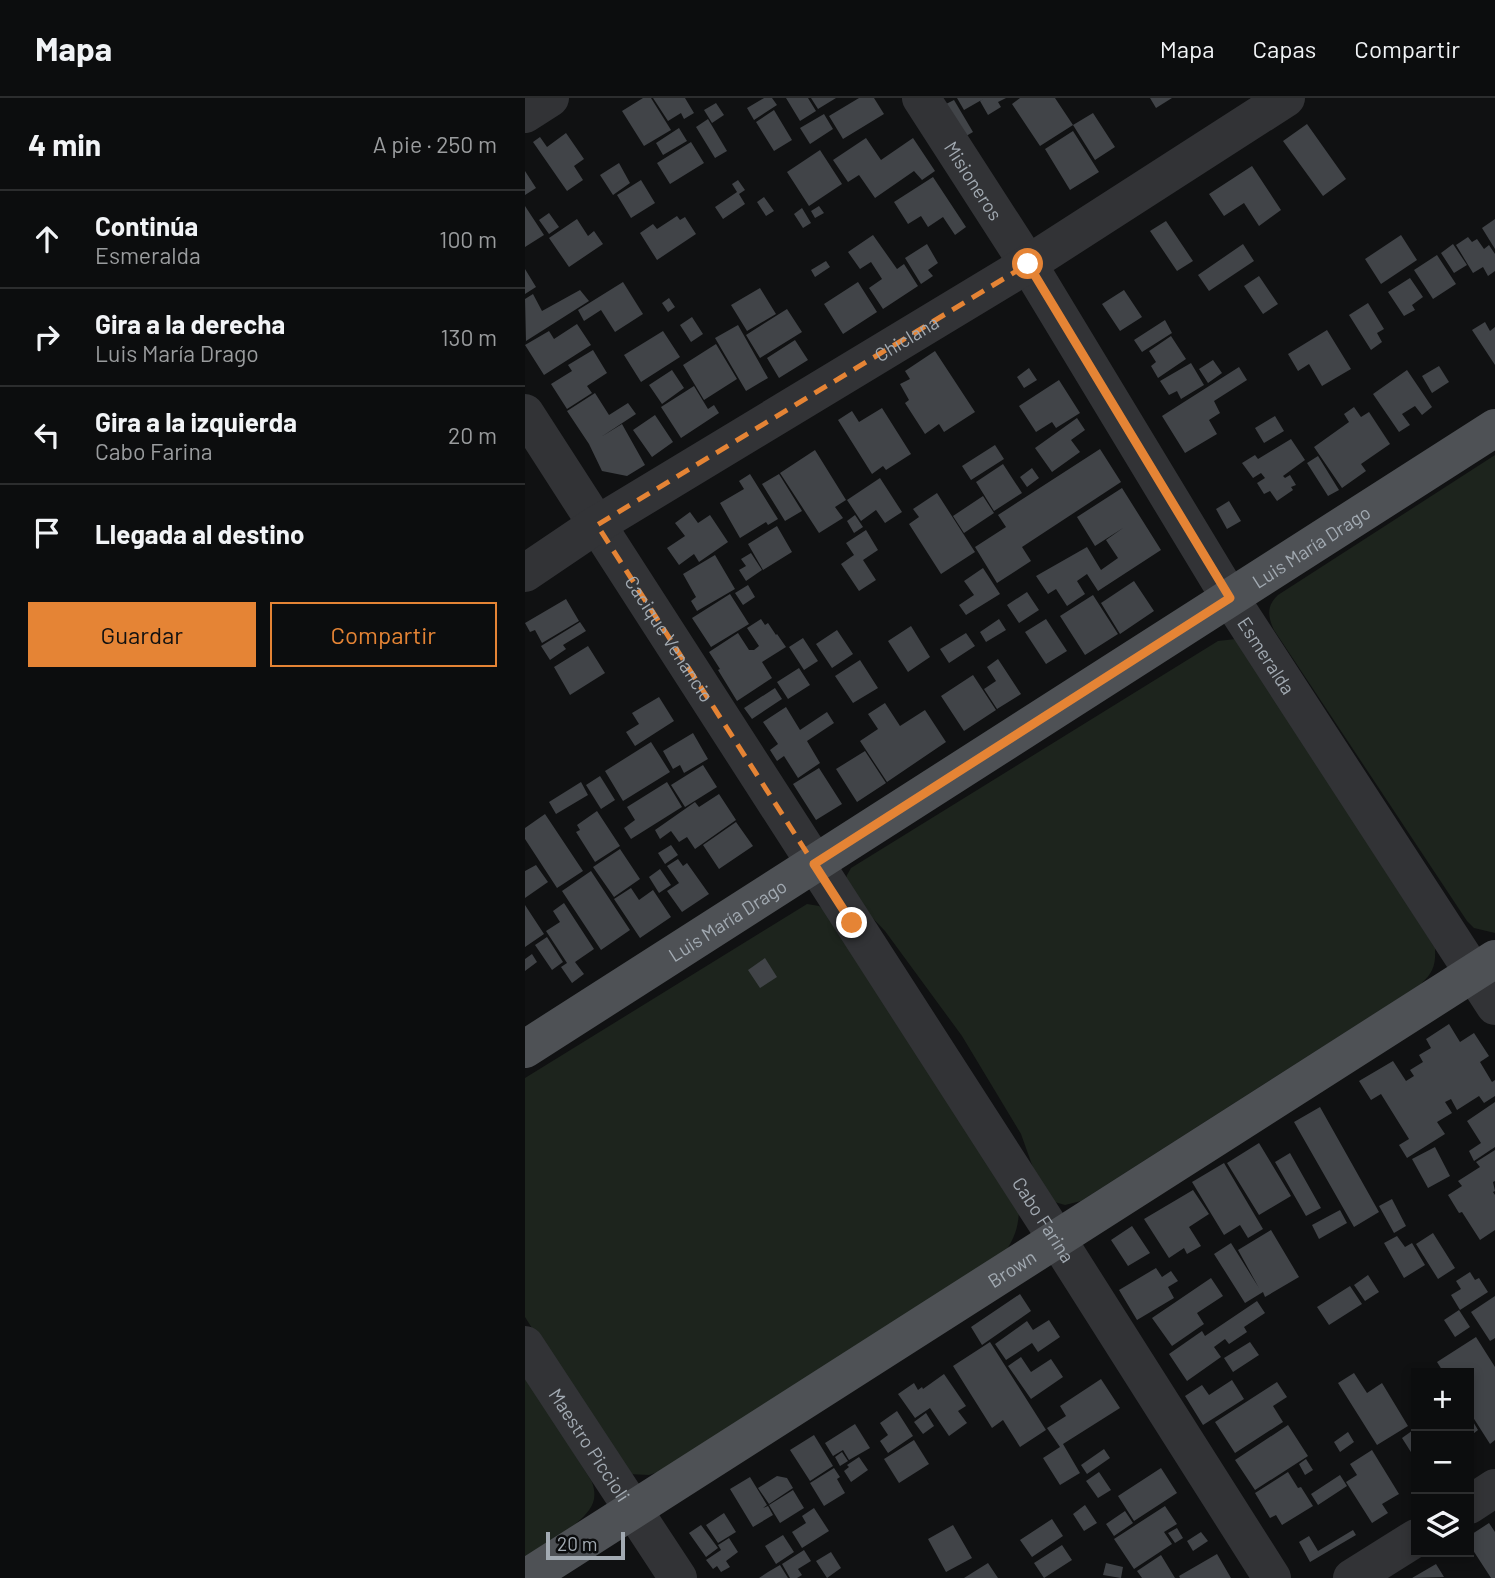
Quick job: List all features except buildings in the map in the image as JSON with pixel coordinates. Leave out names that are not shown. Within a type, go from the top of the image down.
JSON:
[{"type":"main road","name":"Luis María Drago","points":[[525,1049],[1495,428]]},
{"type":"main road","name":"Brown","points":[[526,1578],[1484,966]]},
{"type":"street","points":[[525,114],[550,98]]},
{"type":"street","name":"Misioneros","points":[[921,98],[1028,264]]},
{"type":"street","name":"Chiclana","points":[[525,573],[597,525],[1028,264],[1286,98]]},
{"type":"street","name":"Esmeralda","points":[[1028,264],[1230,598],[1484,966],[1495,1006]]},
{"type":"street","name":"Cacique Venancio","points":[[525,413],[814,864]]},
{"type":"street","name":"Cabo Farina","points":[[814,864],[1272,1578]]},
{"type":"street","name":"Maestro Piccioli","points":[[525,1345],[678,1578]]},
{"type":"street","points":[[1474,1502],[1495,1488]]},
{"type":"street","points":[[1352,1578],[1411,1541]]},
{"type":"highlighted area","points":[[1028,264],[1230,598],[814,864],[597,525]]},
{"type":"shaded area","points":[[1495,455],[1495,933],[1474,928],[1467,921],[1274,630],[1269,612],[1271,603],[1278,595]]},
{"type":"shaded area","points":[[1236,639],[1435,948],[1433,968],[1421,984],[1081,1201],[1065,1205],[1051,1201],[1036,1176],[1021,1134],[962,1036],[885,931],[844,888],[847,875],[851,868],[1218,641]]},
{"type":"shaded area","points":[[807,904],[819,906],[831,915],[1019,1208],[1016,1231],[1005,1252],[661,1471],[649,1475],[628,1474],[617,1463],[525,1317],[525,1078]]},
{"type":"shaded area","points":[[525,1375],[592,1482],[594,1499],[591,1508],[575,1524],[525,1556]]},
{"type":"route","points":[[852,923],[814,864],[1230,598],[1028,264]]}]
